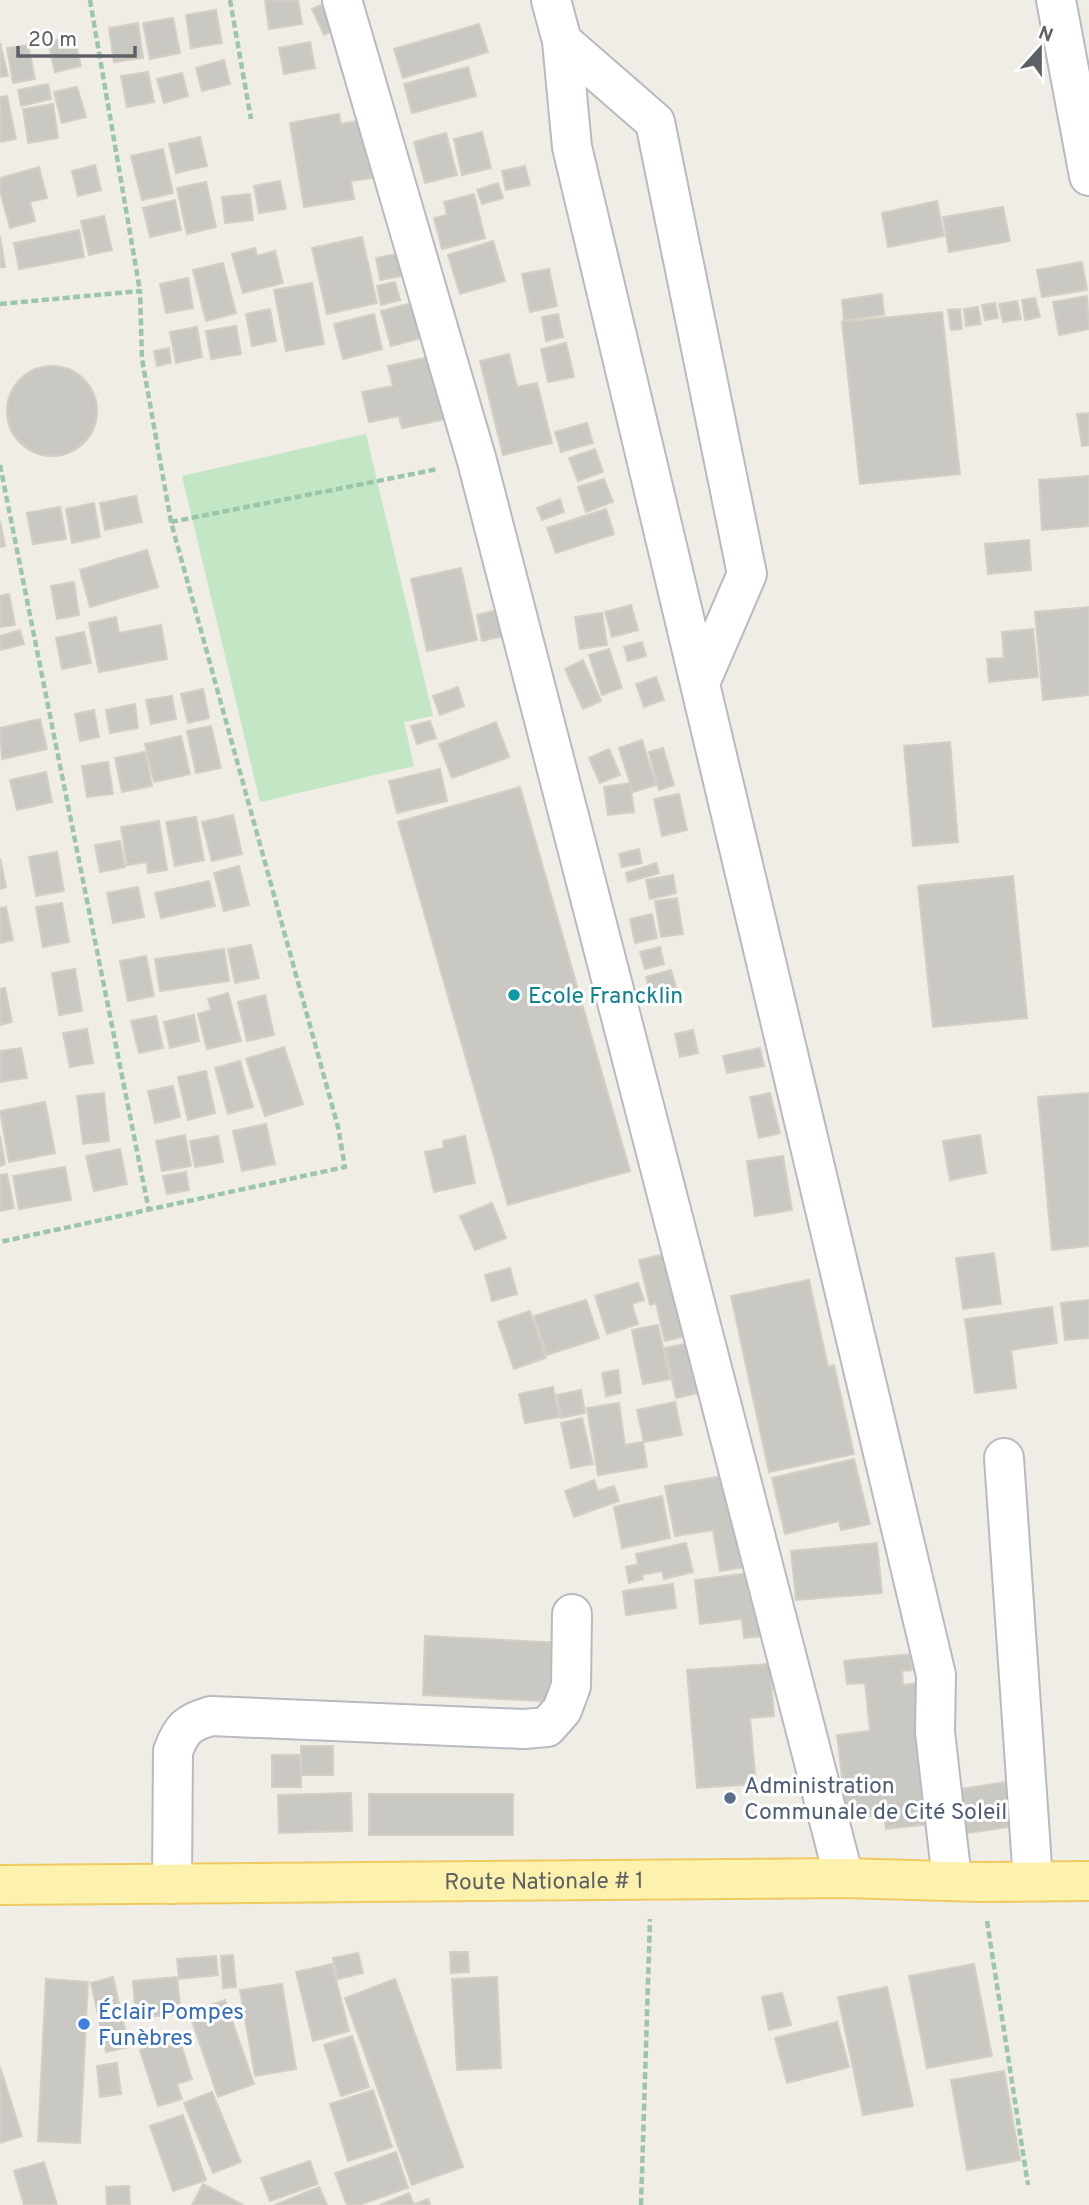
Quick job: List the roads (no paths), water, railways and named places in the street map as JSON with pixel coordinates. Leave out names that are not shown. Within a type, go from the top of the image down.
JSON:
[{"type":"main road","name":"Route Nationale # 1","points":[[0,1885],[844,1878],[1089,1881]]},
{"type":"street","points":[[342,0],[477,461],[844,1878]]},
{"type":"street","points":[[551,0],[562,41],[572,147],[936,1675],[934,1732],[966,1881]]},
{"type":"street","points":[[1056,0],[1089,176]]},
{"type":"street","points":[[562,41],[655,122],[747,574],[700,683]]},
{"type":"street","points":[[1004,1458],[1033,1881]]},
{"type":"street","points":[[172,1885],[173,1751],[190,1722],[211,1716],[524,1729],[547,1727],[562,1710],[571,1686],[572,1614]]},
{"type":"place","name":"Ecole Francklin","points":[[514,995]]},
{"type":"place","name":"Administration Communale de Cité Soleil","points":[[730,1798]]},
{"type":"place","name":"Éclair Pompes Funèbres","points":[[84,2024]]}]
